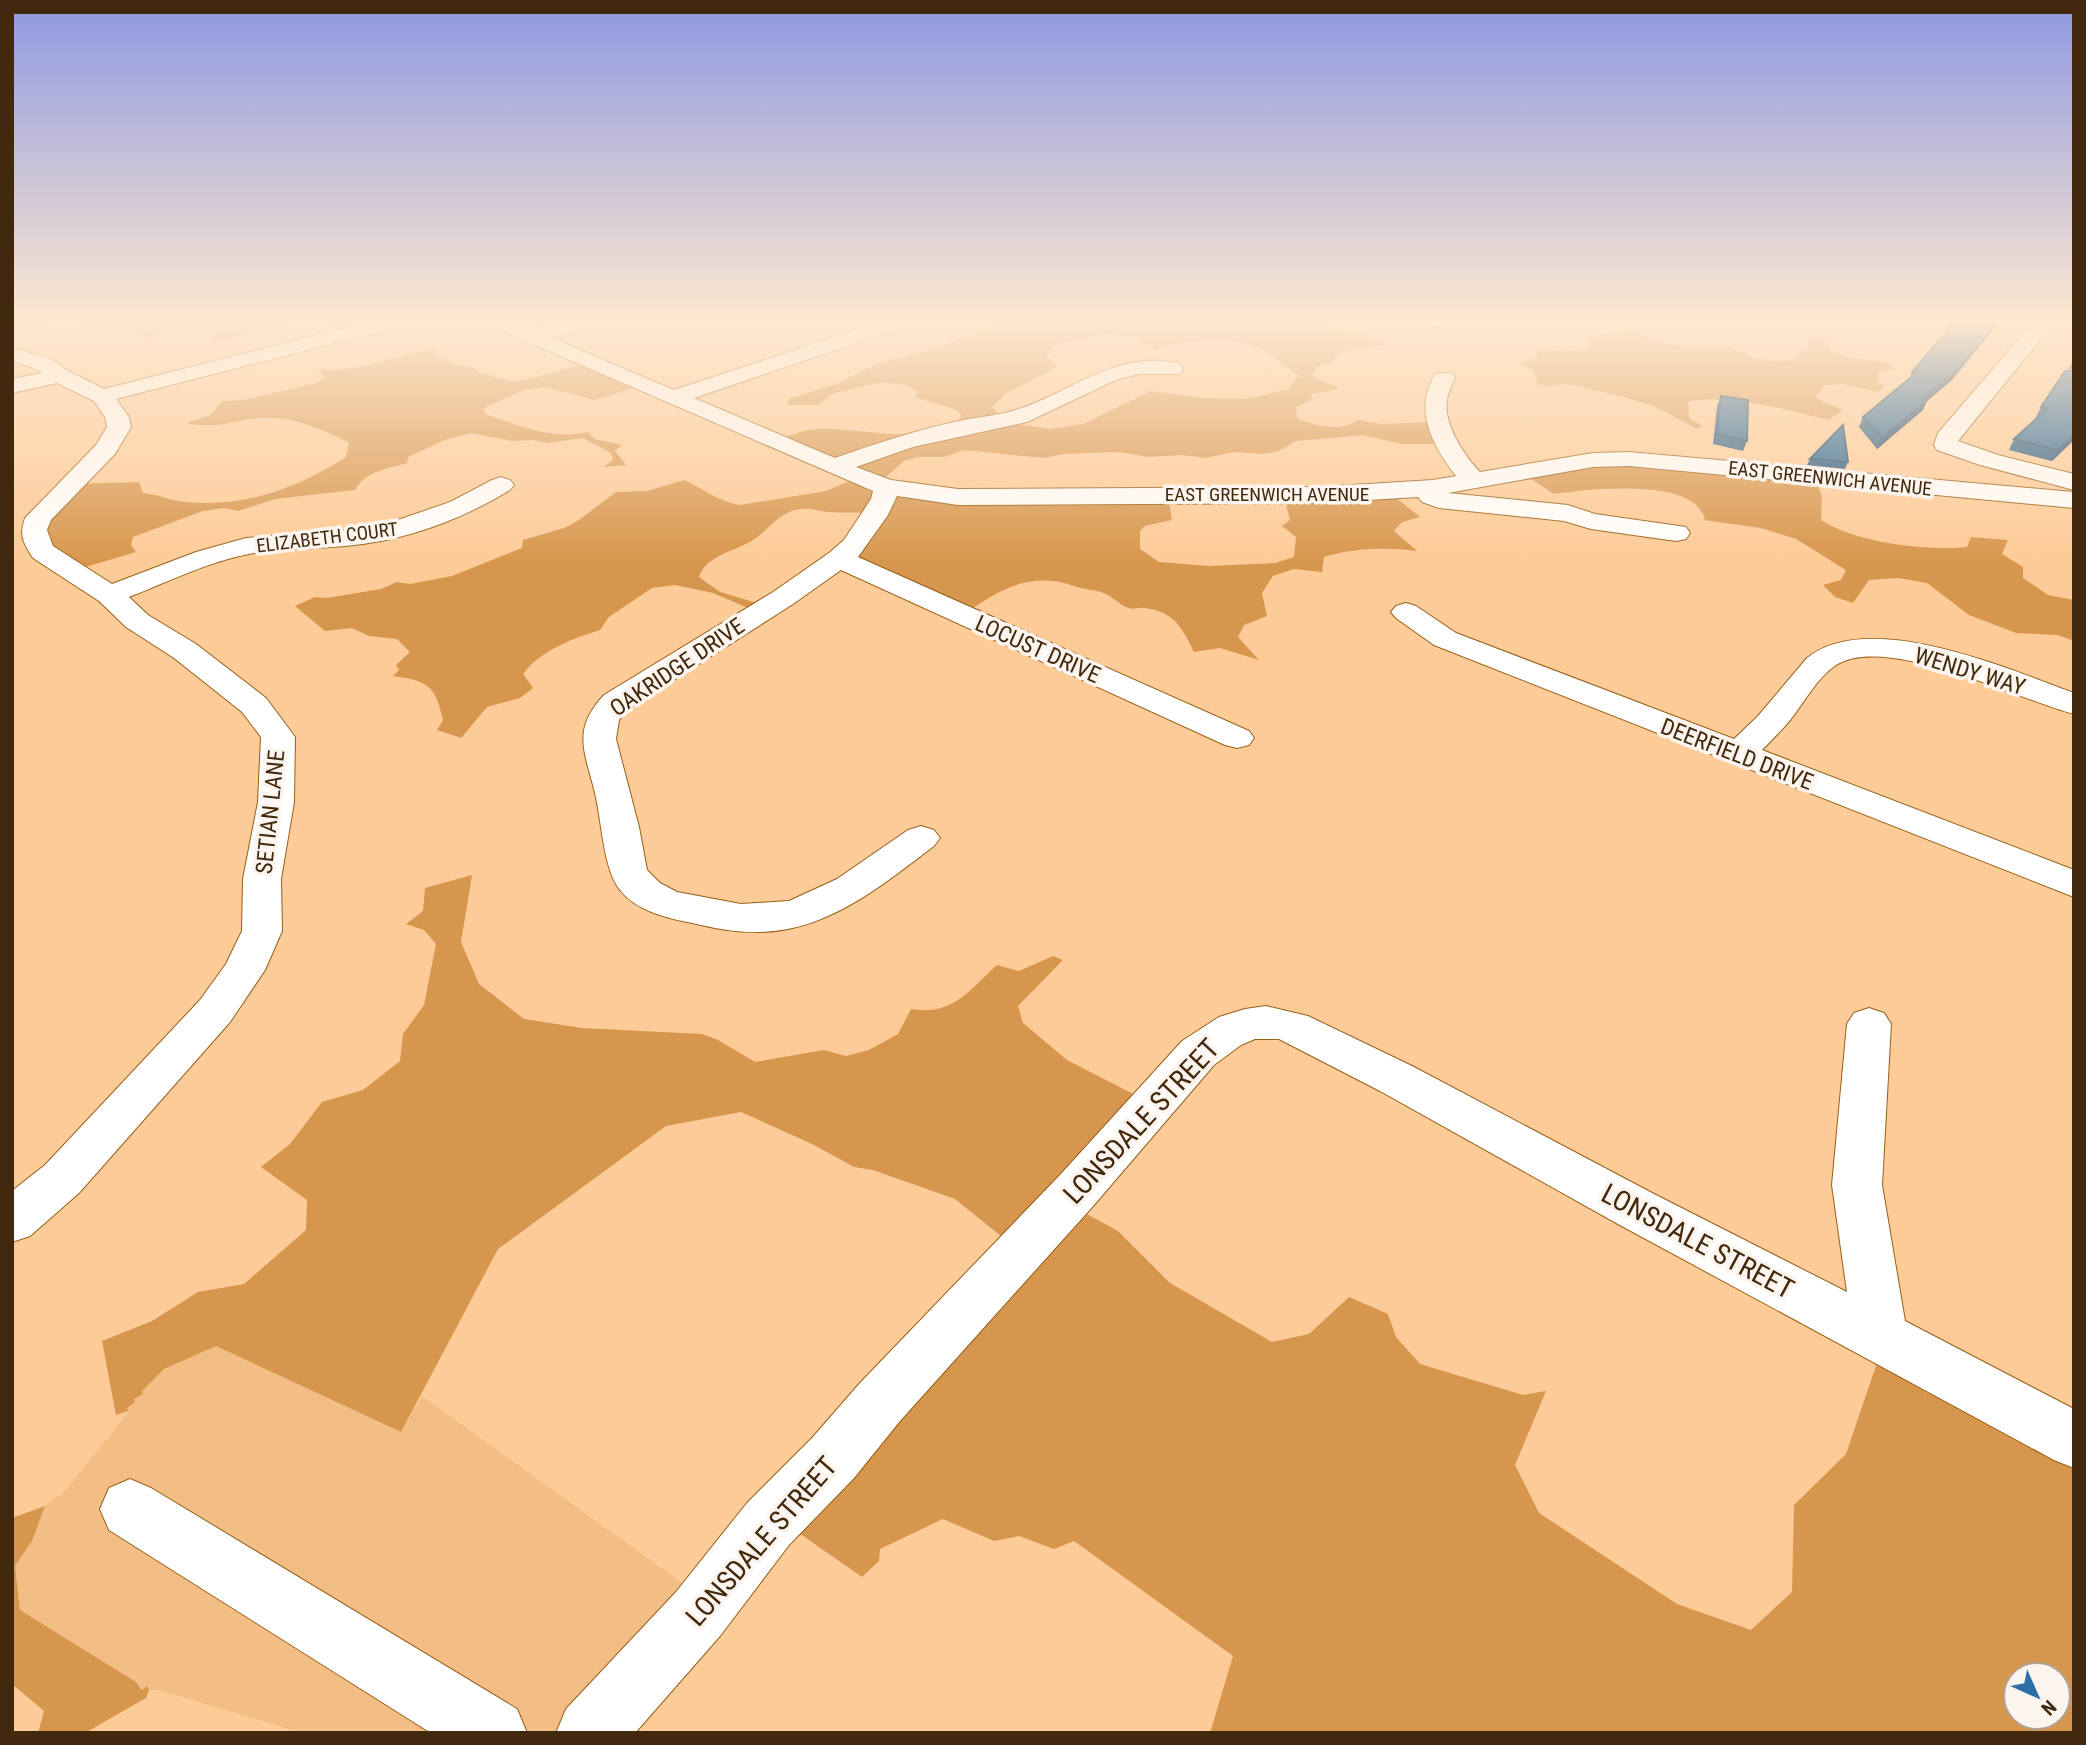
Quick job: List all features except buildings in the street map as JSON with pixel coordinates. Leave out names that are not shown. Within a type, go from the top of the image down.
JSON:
[{"type":"street","name":"SETIAN LANE","points":[[12,1221],[62,1179],[215,1011],[244,970],[262,931],[262,879],[276,802],[278,737],[254,705],[185,651],[137,621],[109,595],[43,552],[36,541],[34,530],[38,518],[114,438],[119,427],[117,417],[105,400]]},
{"type":"street","name":"EAST GREENWICH AVENUE","points":[[683,400],[886,486],[924,494],[1010,498],[1094,495],[1319,495],[1417,490],[1593,460],[1642,460],[2074,500]]},
{"type":"street","points":[[835,466],[905,442],[1018,417],[1054,400]]},
{"type":"street","points":[[1436,400],[1437,414],[1460,467],[1473,480]]},
{"type":"street","points":[[1977,400],[1946,438],[1946,445],[1989,460],[2074,482]]},
{"type":"street","name":"ELIZABETH COURT","points":[[109,595],[240,548],[267,543],[352,538],[412,527],[476,501],[501,485]]},
{"type":"street","name":"OAKRIDGE DRIVE","points":[[886,486],[884,499],[854,546],[783,598],[629,694],[606,712],[599,725],[599,746],[613,794],[629,874],[640,887],[681,908],[734,918],[772,919],[800,913],[828,901],[922,838]]},
{"type":"street","points":[[1417,490],[1439,500],[1568,513],[1591,521],[1676,533]]},
{"type":"street","name":"LOCUST DRIVE","points":[[839,559],[1237,738]]},
{"type":"street","name":"DEERFIELD DRIVE","points":[[1406,612],[1445,639],[2074,884]]},
{"type":"street","name":"WENDY WAY","points":[[1739,753],[1771,722],[1818,664],[1840,651],[1888,649],[1920,654],[1958,663],[2074,704]]},
{"type":"street","name":"LONSDALE STREET","points":[[590,1733],[698,1614],[768,1524],[833,1458],[880,1402],[1077,1190],[1198,1053],[1219,1035],[1241,1024],[1259,1021],[1281,1023],[1363,1061],[1650,1218],[1880,1336],[2074,1440]]},
{"type":"street","points":[[1869,1024],[1857,1185],[1880,1336]]},
{"type":"street","points":[[130,1509],[493,1733]]},
{"type":"shaded area","points":[[501,400],[484,408],[485,414],[548,433],[588,432],[595,439],[622,445],[615,451],[626,465],[603,467],[613,460],[611,453],[583,438],[547,443],[533,440],[512,441],[471,433],[445,440],[408,457],[407,463],[371,475],[355,490],[275,499],[238,511],[224,508],[203,511],[133,537],[131,545],[136,552],[72,571],[41,546],[45,511],[73,484],[139,482],[143,493],[180,501],[229,502],[249,499],[290,486],[346,457],[349,443],[318,428],[295,421],[261,418],[225,424],[186,423],[211,415],[222,401]]},
{"type":"shaded area","points":[[789,400],[824,400],[818,405],[787,405]]},
{"type":"shaded area","points":[[926,400],[999,400],[992,407],[1001,416],[1018,424],[1050,429],[1083,424],[1132,400],[1310,400],[1296,407],[1297,418],[1336,427],[1358,420],[1380,424],[1433,422],[1446,444],[1401,444],[1363,435],[1296,441],[1279,451],[1262,454],[1234,452],[1206,458],[1182,455],[1148,457],[1119,452],[1064,454],[1043,458],[964,450],[944,457],[917,457],[904,461],[880,482],[928,495],[1168,496],[1172,520],[1145,526],[1140,531],[1140,549],[1159,562],[1209,566],[1275,563],[1294,557],[1296,537],[1282,526],[1290,520],[1284,496],[1389,492],[1420,517],[1402,522],[1394,531],[1417,551],[1358,550],[1324,557],[1322,572],[1294,569],[1273,576],[1262,593],[1267,616],[1244,625],[1238,637],[1259,660],[1220,648],[1194,652],[1176,622],[1164,613],[1145,608],[1131,609],[1102,592],[1058,582],[1016,585],[990,597],[965,614],[844,561],[876,513],[811,509],[799,509],[783,515],[761,534],[716,558],[703,569],[699,577],[720,592],[764,605],[755,611],[713,593],[675,585],[652,588],[609,617],[600,630],[568,642],[539,658],[523,674],[533,688],[520,698],[487,707],[461,738],[437,730],[443,720],[437,699],[428,686],[393,676],[399,670],[396,665],[410,652],[397,639],[369,636],[352,628],[325,631],[295,606],[315,597],[327,598],[381,589],[397,582],[410,584],[452,576],[522,548],[523,540],[564,528],[616,492],[647,491],[684,480],[718,498],[740,505],[826,491],[859,477],[778,440],[805,431],[826,429],[890,434],[931,432],[948,427],[962,416],[957,410]]},
{"type":"shaded area","points":[[1635,400],[1700,400],[1688,402],[1689,418],[1702,426],[1697,429],[1654,406]]},
{"type":"shaded area","points":[[1734,400],[1821,400],[1843,410],[1828,420]]},
{"type":"shaded area","points":[[1595,460],[1815,477],[1822,497],[1821,520],[1853,534],[1892,544],[1950,548],[1967,547],[1971,537],[2008,540],[2002,554],[2023,567],[2023,578],[2048,595],[2074,600],[2074,641],[2058,635],[2016,633],[1969,615],[1927,583],[1899,578],[1869,580],[1853,603],[1835,597],[1823,585],[1841,580],[1846,570],[1796,539],[1761,528],[1704,520],[1705,517],[1695,504],[1666,492],[1627,488],[1554,494],[1525,475]]},
{"type":"shaded area","points":[[472,875],[461,942],[479,984],[524,1019],[582,1028],[702,1034],[718,1040],[755,1062],[824,1050],[846,1056],[869,1050],[898,1034],[911,1009],[938,1009],[949,1005],[968,992],[997,965],[1019,971],[1053,956],[1063,960],[1018,1006],[1023,1023],[1067,1060],[1143,1099],[1072,1206],[1118,1231],[1170,1283],[1272,1342],[1309,1334],[1349,1297],[1388,1314],[1396,1337],[1420,1364],[1523,1395],[1546,1391],[1515,1465],[1539,1513],[1677,1604],[1751,1630],[1792,1592],[1794,1505],[1846,1454],[1884,1342],[2074,1440],[2074,1733],[1210,1733],[1233,1656],[1074,1541],[1054,1549],[1019,1536],[994,1541],[943,1519],[880,1549],[879,1561],[862,1577],[783,1522],[1022,1253],[955,1199],[873,1170],[854,1167],[812,1144],[741,1112],[666,1126],[498,1249],[401,1432],[216,1346],[164,1369],[142,1391],[143,1394],[134,1399],[135,1402],[127,1408],[128,1411],[116,1415],[102,1341],[152,1321],[198,1292],[244,1284],[306,1230],[307,1200],[261,1167],[290,1144],[322,1102],[363,1090],[400,1061],[403,1034],[424,1005],[436,944],[424,930],[406,924],[423,911],[425,888]]},
{"type":"shaded area","points":[[216,1346],[401,1432],[422,1396],[706,1600],[593,1733],[302,1733],[159,1690],[149,1690],[147,1687],[143,1690],[136,1682],[20,1610],[15,1566],[32,1541],[45,1506],[64,1492],[127,1414],[126,1408],[134,1399],[143,1394],[142,1391],[164,1369]]},
{"type":"shaded area","points":[[45,1506],[32,1541],[15,1566],[20,1610],[136,1682],[142,1690],[147,1686],[149,1690],[146,1698],[85,1733],[38,1733],[44,1711],[12,1684],[12,1518]]}]
